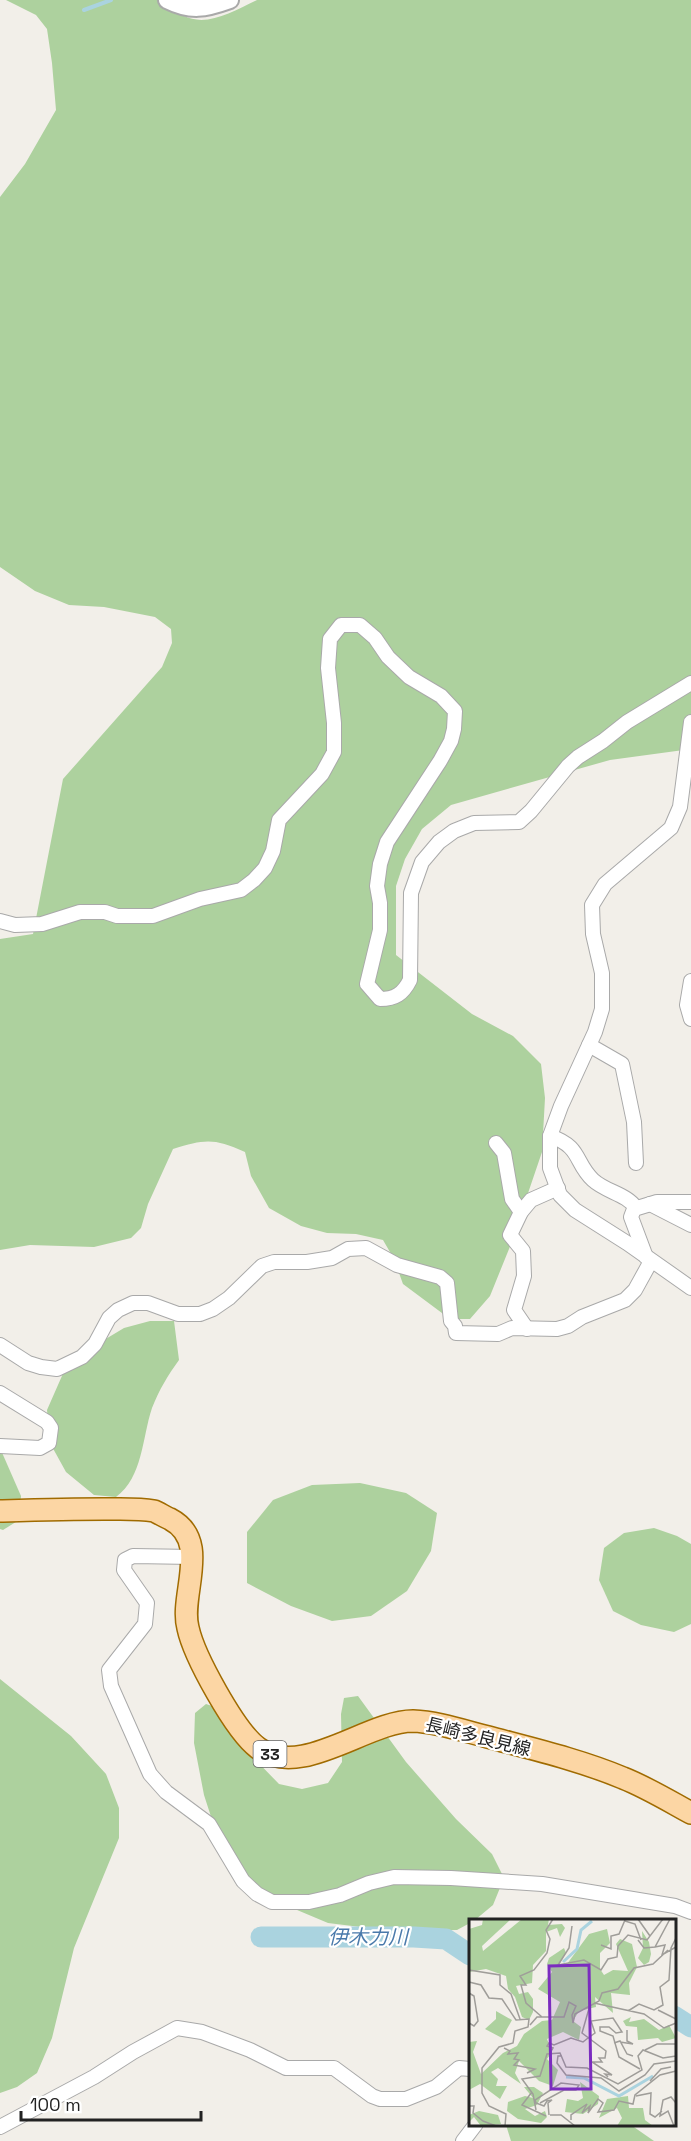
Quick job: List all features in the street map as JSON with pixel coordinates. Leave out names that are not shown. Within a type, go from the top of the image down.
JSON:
[{"type":"main road","name":"長崎多良見線","points":[[0,1511],[61,1509],[155,1511],[177,1523],[186,1534],[193,1557],[187,1626],[200,1657],[232,1716],[246,1737],[259,1749],[284,1757],[307,1755],[333,1748],[391,1724],[413,1721],[442,1725],[591,1766],[633,1782],[691,1813]]},
{"type":"street","points":[[166,0],[180,7],[205,9],[230,0]]},
{"type":"street","points":[[0,921],[15,925],[42,924],[80,912],[105,912],[117,916],[153,916],[200,899],[241,890],[254,880],[265,868],[273,851],[279,820],[322,774],[334,753],[334,723],[327,668],[330,639],[340,625],[360,625],[375,638],[388,657],[409,677],[441,696],[454,711],[451,741],[387,842],[380,864],[377,885],[381,903],[380,930],[367,984],[380,999],[391,999],[405,990],[410,980],[411,893],[422,862],[439,842],[454,831],[474,823],[519,822],[531,811],[568,765],[627,722],[691,683]]},
{"type":"street","points":[[691,722],[681,807],[671,828],[605,884],[592,905],[593,934],[602,973],[602,1009],[550,1136],[550,1168],[560,1195],[575,1210],[691,1288]]},
{"type":"street","points":[[691,981],[687,1005],[691,1018]]},
{"type":"street","points":[[589,1045],[622,1064],[634,1122],[636,1163]]},
{"type":"street","points":[[550,1136],[563,1140],[573,1149],[591,1178],[603,1188],[631,1201],[636,1208]]},
{"type":"street","points":[[496,1143],[504,1153],[513,1199],[522,1212]]},
{"type":"street","points":[[527,1329],[514,1310],[524,1276],[524,1251],[510,1235],[531,1200],[558,1188]]},
{"type":"street","points":[[0,1345],[28,1363],[57,1369],[82,1357],[95,1344],[109,1318],[133,1303],[148,1303],[178,1314],[200,1314],[213,1309],[229,1298],[261,1266],[274,1262],[307,1262],[332,1258],[348,1249],[366,1248],[397,1265],[440,1277],[447,1284],[451,1321],[456,1333],[498,1334],[512,1328],[557,1329],[625,1300],[635,1290],[648,1259],[631,1217],[636,1208],[650,1204],[691,1202]]},
{"type":"street","points":[[650,1204],[691,1225]]},
{"type":"street","points":[[0,1393],[47,1422],[51,1428],[49,1443],[40,1448],[0,1446]]},
{"type":"street","points":[[193,1557],[133,1556],[125,1560],[124,1570],[147,1604],[145,1624],[109,1670],[111,1686],[150,1774],[166,1792],[209,1824],[243,1881],[257,1894],[272,1902],[309,1902],[340,1895],[369,1883],[394,1877],[451,1878],[542,1884],[675,1906],[691,1912]]},
{"type":"street","points":[[0,2127],[94,2077],[177,2028],[202,2032],[249,2050],[286,2068],[334,2068],[372,2096],[380,2098],[406,2099],[436,2087],[459,2067],[469,2069]]},
{"type":"street","points":[[463,2141],[474,2126]]},
{"type":"green space","points":[[6,0],[167,0],[177,11],[198,20],[221,16],[257,0],[691,0],[691,749],[610,760],[451,805],[422,829],[405,859],[396,886],[396,955],[472,1014],[513,1036],[541,1064],[545,1098],[542,1152],[509,1249],[490,1296],[470,1319],[450,1319],[403,1284],[394,1259],[383,1240],[356,1234],[327,1233],[301,1226],[269,1208],[251,1176],[245,1152],[217,1142],[193,1143],[173,1149],[148,1204],[141,1228],[131,1238],[94,1247],[30,1245],[0,1250],[0,939],[33,934],[63,779],[162,667],[172,643],[171,629],[155,617],[104,607],[69,605],[35,591],[0,567],[0,197],[25,164],[56,110],[47,29],[36,15]]},
{"type":"green space","points":[[150,1321],[174,1321],[179,1360],[152,1408],[137,1468],[132,1479],[116,1497],[94,1495],[66,1472],[50,1443],[47,1410],[65,1369],[89,1349],[124,1328]]},
{"type":"green space","points":[[0,1448],[21,1496],[19,1520],[3,1530],[0,1529]]},
{"type":"green space","points":[[360,1483],[406,1493],[437,1513],[431,1551],[407,1591],[371,1616],[332,1621],[291,1606],[247,1583],[247,1532],[273,1500],[312,1485]]},
{"type":"green space","points":[[654,1528],[691,1544],[691,1624],[674,1632],[641,1625],[613,1611],[599,1580],[604,1548],[624,1533]]},
{"type":"green space","points":[[0,1679],[71,1736],[106,1774],[119,1808],[119,1838],[74,1948],[52,2038],[37,2073],[17,2087],[0,2093]]},
{"type":"green space","points":[[358,1696],[406,1762],[456,1819],[492,1854],[504,1878],[493,1905],[476,1919],[469,1919],[469,1924],[457,1930],[393,1931],[328,1923],[259,1894],[215,1829],[204,1795],[194,1743],[195,1713],[206,1704],[224,1710],[242,1746],[279,1784],[302,1789],[328,1783],[342,1762],[341,1714],[344,1698]]},
{"type":"green space","points":[[506,2126],[632,2126],[654,2141],[511,2141]]},
{"type":"waterway","points":[[84,10],[111,0]]},
{"type":"waterway","name":"伊木力川","points":[[261,1937],[446,1939],[469,1954]]},
{"type":"waterway","name":"伊木力川","points":[[676,2017],[691,2027]]}]
